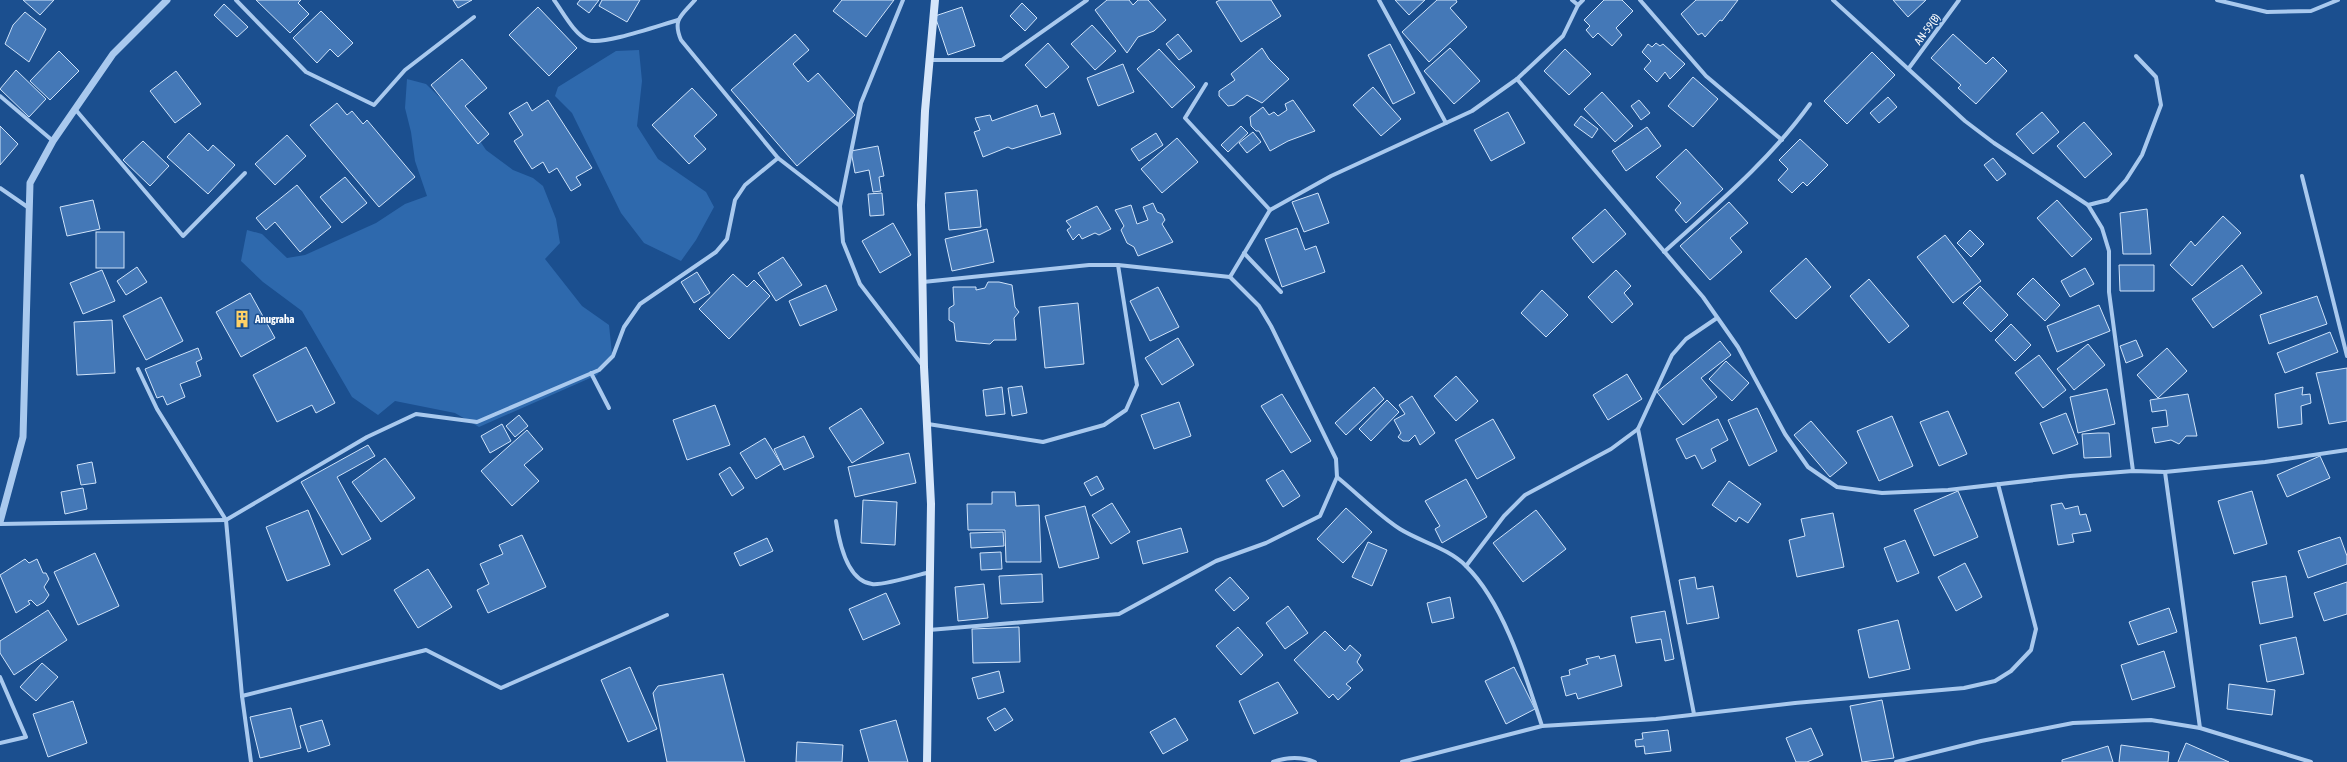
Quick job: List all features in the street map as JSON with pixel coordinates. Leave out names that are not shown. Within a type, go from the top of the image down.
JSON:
[{"type":"main road","points":[[927,762],[931,504],[924,367],[921,205],[925,111],[935,0]]},
{"type":"street","points":[[167,0],[113,54],[53,141],[30,183],[23,437],[0,523],[226,520],[367,437],[416,414],[476,422],[599,370],[613,356],[624,327],[640,304],[716,252],[727,239],[735,200],[745,185],[778,158]]},
{"type":"street","points":[[236,0],[306,72],[374,105],[405,70],[474,17]]},
{"type":"street","points":[[554,0],[578,32],[588,40],[601,42],[678,20],[695,0]]},
{"type":"street","points":[[903,0],[861,103],[840,206],[843,242],[860,284],[924,367]]},
{"type":"street","points":[[930,60],[1002,60],[1087,0]]},
{"type":"street","points":[[1379,0],[1446,123]]},
{"type":"street","points":[[1572,0],[1578,5]]},
{"type":"street","points":[[1230,277],[1270,210],[1331,176],[1472,111],[1517,79],[1563,36],[1578,5],[1583,0]]},
{"type":"street","points":[[1640,0],[1706,76],[1782,140]]},
{"type":"street","points":[[1833,0],[1910,68],[1965,121],[1994,143],[2088,205],[2102,228],[2109,251],[2109,292],[2133,471]]},
{"type":"street","name":"AN-59(B)","points":[[1910,68],[1959,0]]},
{"type":"street","points":[[2217,0],[2267,12],[2311,11],[2338,0]]},
{"type":"street","points":[[678,20],[677,30],[681,40],[778,158],[840,206]]},
{"type":"street","points":[[2088,205],[2108,200],[2126,180],[2142,155],[2161,104],[2156,77],[2136,56]]},
{"type":"street","points":[[1517,79],[1664,252],[1717,318],[1738,347],[1785,434],[1808,468],[1837,487],[1882,493],[2133,471],[2165,472],[2265,462],[2347,450]]},
{"type":"street","points":[[1206,84],[1185,118],[1270,210]]},
{"type":"street","points":[[0,96],[53,141]]},
{"type":"street","points":[[1664,252],[1750,175],[1782,140],[1810,104]]},
{"type":"street","points":[[75,108],[183,236],[245,173]]},
{"type":"street","points":[[2302,176],[2347,356]]},
{"type":"street","points":[[0,188],[29,209]]},
{"type":"street","points":[[1244,253],[1281,292]]},
{"type":"street","points":[[923,282],[1089,265],[1118,266],[1230,277],[1259,306],[1271,326],[1336,460],[1338,477],[1320,516],[1266,543],[1216,562],[1119,614],[929,630]]},
{"type":"street","points":[[928,424],[1043,442],[1104,425],[1126,410],[1137,384],[1118,266]]},
{"type":"street","points":[[1466,566],[1504,516],[1525,495],[1611,449],[1638,429],[1672,355],[1686,339],[1717,318]]},
{"type":"street","points":[[138,369],[157,409],[226,520],[242,696],[251,762]]},
{"type":"street","points":[[591,373],[609,408]]},
{"type":"street","points":[[1638,429],[1694,714]]},
{"type":"street","points":[[2165,472],[2200,728]]},
{"type":"street","points":[[1338,477],[1400,529],[1444,551],[1466,566],[1491,600],[1508,634],[1524,672],[1542,726]]},
{"type":"street","points":[[1402,762],[1542,726],[1694,714],[1795,703],[1964,688],[1995,681],[2011,670],[2031,650],[2036,629],[1998,484]]},
{"type":"street","points":[[836,521],[840,548],[856,576],[872,585],[930,572]]},
{"type":"street","points":[[242,696],[426,650],[501,688],[667,615]]},
{"type":"street","points":[[0,677],[26,737],[0,743]]},
{"type":"street","points":[[1896,762],[1982,741],[2073,723],[2151,720],[2200,728],[2311,762]]},
{"type":"street","points":[[1272,762],[1288,758],[1305,758],[1315,762]]},
{"type":"shaded area","points":[[639,50],[642,81],[637,126],[658,159],[706,192],[714,207],[696,240],[681,261],[644,243],[621,213],[572,113],[555,96],[558,87],[616,51]]},
{"type":"shaded area","points":[[407,79],[426,84],[472,129],[486,150],[513,170],[533,178],[543,186],[556,219],[560,243],[545,259],[582,306],[609,325],[612,354],[597,375],[479,427],[455,413],[395,401],[378,415],[352,397],[302,311],[263,282],[241,261],[247,230],[262,234],[287,258],[305,255],[376,223],[405,204],[427,196],[415,161],[411,132],[405,108]]},
{"type":"building","points":[[23,0],[54,0],[40,15]]},
{"type":"building","points":[[256,0],[301,0],[298,3],[309,14],[290,33]]},
{"type":"building","points":[[453,0],[472,0],[458,8]]},
{"type":"building","points":[[580,0],[599,0],[589,13],[577,4]]},
{"type":"building","points":[[602,0],[640,0],[627,22],[599,6]]},
{"type":"building","points":[[842,0],[894,0],[866,37],[833,11]]},
{"type":"building","points":[[1107,0],[1129,0],[1133,5],[1138,0],[1148,0],[1166,20],[1154,31],[1138,37],[1127,53],[1095,10]]},
{"type":"building","points":[[1220,0],[1271,0],[1281,16],[1241,42],[1216,2]]},
{"type":"building","points":[[1395,0],[1425,0],[1409,15]]},
{"type":"building","points":[[1437,0],[1456,0],[1457,2],[1450,8],[1467,27],[1429,62],[1402,32]]},
{"type":"building","points":[[1604,0],[1622,0],[1633,11],[1616,28],[1622,35],[1612,46],[1598,33],[1593,38],[1586,30],[1590,26],[1584,20]]},
{"type":"building","points":[[1696,0],[1738,0],[1722,21],[1720,20],[1705,37],[1702,33],[1698,35],[1681,14]]},
{"type":"building","points":[[1893,0],[1926,0],[1908,17]]},
{"type":"building","points":[[1022,3],[1037,18],[1025,31],[1010,16]]},
{"type":"building","points":[[224,4],[248,27],[237,37],[214,15]]},
{"type":"building","points":[[538,7],[577,48],[549,76],[509,35]]},
{"type":"building","points":[[962,7],[975,46],[948,55],[935,16]]},
{"type":"building","points":[[321,11],[353,43],[338,57],[330,49],[317,63],[293,38]]},
{"type":"building","points":[[25,12],[46,29],[29,62],[5,44],[13,25]]},
{"type":"building","points":[[1092,25],[1116,51],[1095,70],[1071,44]]},
{"type":"building","points":[[795,34],[809,50],[793,64],[808,82],[818,73],[855,115],[797,166],[731,90]]},
{"type":"building","points":[[1178,34],[1192,51],[1179,60],[1166,44]]},
{"type":"building","points":[[1953,34],[1986,64],[1993,57],[2007,71],[1976,104],[1958,88],[1961,85],[1931,58]]},
{"type":"building","points":[[1048,43],[1069,67],[1046,88],[1025,65]]},
{"type":"building","points":[[1656,43],[1660,46],[1663,44],[1685,64],[1670,79],[1665,72],[1657,82],[1644,69],[1651,61],[1642,52],[1648,44],[1652,47]]},
{"type":"building","points":[[1390,44],[1415,93],[1393,104],[1368,55]]},
{"type":"building","points":[[1262,48],[1269,59],[1289,79],[1262,103],[1247,95],[1234,105],[1228,106],[1219,96],[1219,91],[1235,80],[1231,74]]},
{"type":"building","points":[[1450,48],[1480,81],[1454,104],[1424,71]]},
{"type":"building","points":[[1159,49],[1195,87],[1172,108],[1137,69]]},
{"type":"building","points":[[1565,49],[1591,74],[1569,95],[1544,71]]},
{"type":"building","points":[[59,51],[79,71],[50,100],[30,81]]},
{"type":"building","points":[[1872,52],[1895,75],[1847,124],[1824,101]]},
{"type":"building","points":[[462,59],[487,88],[465,106],[489,134],[478,144],[431,85]]},
{"type":"building","points":[[1123,64],[1134,92],[1098,106],[1087,78]]},
{"type":"building","points":[[16,70],[46,99],[29,117],[0,89]]},
{"type":"building","points":[[176,71],[201,104],[175,123],[150,91]]},
{"type":"building","points":[[1693,77],[1718,99],[1693,127],[1668,106]]},
{"type":"building","points":[[1373,87],[1401,119],[1381,136],[1353,105]]},
{"type":"building","points":[[692,88],[717,115],[694,136],[706,149],[689,164],[652,125]]},
{"type":"building","points":[[1602,92],[1633,126],[1615,142],[1584,109]]},
{"type":"building","points":[[1888,97],[1897,107],[1879,123],[1870,113]]},
{"type":"building","points":[[548,100],[592,168],[576,177],[581,185],[571,191],[557,168],[549,173],[543,162],[532,169],[514,141],[523,135],[509,113],[527,102],[532,111]]},
{"type":"building","points":[[1293,100],[1315,131],[1288,141],[1270,151],[1259,131],[1256,131],[1251,126],[1250,117],[1263,107],[1269,115],[1274,112],[1278,116],[1287,110],[1285,104]]},
{"type":"building","points":[[1639,100],[1650,113],[1641,120],[1631,106]]},
{"type":"building","points":[[337,103],[347,115],[352,111],[363,124],[367,120],[415,177],[379,207],[310,125]]},
{"type":"building","points":[[1037,105],[1041,117],[1054,113],[1061,134],[1012,149],[1008,147],[983,157],[974,132],[980,130],[975,118],[990,115],[992,121]]},
{"type":"building","points":[[1508,112],[1525,143],[1491,161],[1474,130]]},
{"type":"building","points":[[2042,112],[2059,132],[2033,154],[2016,134]]},
{"type":"building","points":[[1581,116],[1598,129],[1592,138],[1574,125]]},
{"type":"building","points":[[2084,122],[2112,154],[2085,178],[2057,146]]},
{"type":"building","points":[[0,126],[18,144],[0,165]]},
{"type":"building","points":[[1241,126],[1248,133],[1228,152],[1221,145]]},
{"type":"building","points":[[1647,127],[1661,146],[1626,171],[1612,151]]},
{"type":"building","points":[[1253,132],[1261,142],[1247,153],[1239,143]]},
{"type":"building","points":[[189,133],[208,151],[213,145],[235,165],[208,194],[167,157]]},
{"type":"building","points":[[1156,133],[1163,145],[1139,161],[1131,149]]},
{"type":"building","points":[[287,135],[306,156],[275,185],[255,164]]},
{"type":"building","points":[[1177,138],[1198,162],[1162,193],[1141,169]]},
{"type":"building","points":[[1800,139],[1828,165],[1807,186],[1803,182],[1792,193],[1778,180],[1788,169],[1779,160]]},
{"type":"building","points":[[143,141],[169,166],[150,186],[123,160]]},
{"type":"building","points":[[878,146],[884,176],[879,177],[881,191],[873,192],[869,170],[855,173],[851,151]]},
{"type":"building","points":[[1686,149],[1723,189],[1686,223],[1675,210],[1681,203],[1656,177]]},
{"type":"building","points":[[1993,158],[2006,174],[1997,181],[1984,165]]},
{"type":"building","points":[[345,177],[367,203],[342,223],[320,197]]},
{"type":"building","points":[[297,185],[331,227],[300,252],[275,222],[266,230],[256,218]]},
{"type":"building","points":[[977,190],[981,227],[949,230],[945,193]]},
{"type":"building","points":[[882,193],[884,215],[870,216],[868,194]]},
{"type":"building","points":[[1318,193],[1329,223],[1304,232],[1292,202]]},
{"type":"building","points":[[93,200],[100,229],[67,236],[60,207]]},
{"type":"building","points":[[2057,200],[2092,239],[2072,257],[2037,218]]},
{"type":"building","points":[[1729,202],[1748,223],[1730,238],[1742,252],[1710,280],[1680,246]]},
{"type":"building","points":[[1153,203],[1157,212],[1162,214],[1165,220],[1162,224],[1173,242],[1138,256],[1134,247],[1127,243],[1121,230],[1124,226],[1115,210],[1131,205],[1137,224],[1148,220],[1143,207]]},
{"type":"building","points":[[1097,206],[1111,229],[1099,235],[1095,233],[1082,239],[1079,234],[1073,240],[1067,230],[1071,227],[1066,221]]},
{"type":"building","points":[[1605,209],[1626,234],[1593,263],[1572,238]]},
{"type":"building","points":[[2147,209],[2151,254],[2123,254],[2120,213]]},
{"type":"building","points":[[2223,216],[2241,233],[2192,286],[2170,265],[2191,241],[2195,246]]},
{"type":"building","points":[[893,223],[911,255],[880,273],[862,241]]},
{"type":"building","points":[[1297,228],[1305,250],[1316,246],[1325,272],[1282,287],[1265,239]]},
{"type":"building","points":[[987,229],[994,262],[952,271],[945,239]]},
{"type":"building","points":[[1970,230],[1984,244],[1971,257],[1957,243]]},
{"type":"building","points":[[96,232],[124,232],[124,268],[96,268]]},
{"type":"building","points":[[1945,235],[1981,281],[1953,303],[1917,257]]},
{"type":"building","points":[[783,257],[802,285],[776,301],[758,273]]},
{"type":"building","points":[[1806,258],[1831,287],[1796,319],[1770,291]]},
{"type":"building","points":[[2119,265],[2154,265],[2154,291],[2120,291]]},
{"type":"building","points":[[2242,265],[2262,293],[2213,328],[2192,299]]},
{"type":"building","points":[[137,267],[147,282],[126,295],[117,281]]},
{"type":"building","points":[[2085,268],[2094,284],[2070,297],[2061,281]]},
{"type":"building","points":[[102,270],[115,301],[83,314],[70,283]]},
{"type":"building","points":[[1616,270],[1631,286],[1624,293],[1633,304],[1612,323],[1588,297]]},
{"type":"building","points":[[697,272],[710,293],[694,303],[681,282]]},
{"type":"building","points":[[733,274],[747,287],[754,280],[770,296],[729,339],[699,309]]},
{"type":"building","points":[[2033,278],[2060,305],[2045,321],[2017,294]]},
{"type":"building","points":[[1869,279],[1909,326],[1889,343],[1850,296]]},
{"type":"building","points":[[988,282],[999,282],[1012,285],[1015,307],[1019,312],[1014,318],[1016,340],[994,340],[990,344],[956,341],[954,323],[949,320],[949,308],[954,305],[953,287],[976,287],[976,290],[985,288]]},
{"type":"building","points":[[826,285],[837,310],[800,326],[789,301]]},
{"type":"building","points":[[1980,286],[2008,315],[1991,332],[1963,303]]},
{"type":"building","points":[[1158,287],[1179,327],[1150,341],[1130,301]]},
{"type":"building","points":[[1542,290],[1568,315],[1546,337],[1521,313]]},
{"type":"building","name":"Anugraha","points":[[250,293],[275,338],[241,357],[216,312]]},
{"type":"building","points":[[2317,296],[2327,324],[2269,344],[2260,315]]},
{"type":"building","points":[[161,297],[183,341],[146,360],[123,316]]},
{"type":"building","points":[[1078,303],[1084,364],[1045,368],[1039,307]]},
{"type":"building","points":[[2099,305],[2110,331],[2057,352],[2047,326]]},
{"type":"building","points":[[112,320],[115,373],[77,375],[74,322]]},
{"type":"building","points":[[2011,324],[2031,345],[2015,361],[1995,340]]},
{"type":"building","points":[[2330,332],[2338,352],[2285,373],[2277,353]]},
{"type":"building","points":[[1178,338],[1194,365],[1162,385],[1145,358]]},
{"type":"building","points":[[2136,340],[2143,356],[2126,363],[2120,346]]},
{"type":"building","points":[[1720,341],[1731,355],[1701,378],[1717,397],[1683,425],[1657,392]]},
{"type":"building","points":[[2088,344],[2105,365],[2074,390],[2057,369]]},
{"type":"building","points":[[306,347],[335,403],[316,413],[312,405],[277,422],[253,375]]},
{"type":"building","points":[[198,348],[202,359],[196,362],[201,376],[180,384],[185,397],[167,405],[163,396],[157,398],[145,369]]},
{"type":"building","points":[[2167,348],[2187,371],[2158,398],[2137,375]]},
{"type":"building","points":[[2039,355],[2066,390],[2043,408],[2015,373]]},
{"type":"building","points":[[1726,361],[1749,383],[1732,401],[1709,379]]},
{"type":"building","points":[[2347,368],[2347,421],[2329,424],[2316,373]]},
{"type":"building","points":[[1627,374],[1642,399],[1608,420],[1593,395]]},
{"type":"building","points":[[1456,376],[1478,401],[1456,421],[1434,396]]},
{"type":"building","points":[[1022,386],[1027,413],[1012,416],[1008,388]]},
{"type":"building","points":[[1002,387],[1005,414],[986,416],[983,390]]},
{"type":"building","points":[[1374,387],[1384,399],[1346,435],[1335,423]]},
{"type":"building","points":[[2303,387],[2302,395],[2310,394],[2311,403],[2301,406],[2302,424],[2278,428],[2275,394]]},
{"type":"building","points":[[2107,389],[2115,424],[2078,433],[2070,397]]},
{"type":"building","points":[[1282,394],[1311,441],[1291,453],[1261,406]]},
{"type":"building","points":[[2188,394],[2197,436],[2186,436],[2179,444],[2171,440],[2155,443],[2152,428],[2168,426],[2166,410],[2152,412],[2150,400]]},
{"type":"building","points":[[1412,396],[1435,433],[1420,445],[1415,435],[1409,441],[1403,441],[1398,437],[1401,433],[1394,420],[1405,414],[1399,405]]},
{"type":"building","points":[[1387,400],[1399,412],[1371,441],[1359,429]]},
{"type":"building","points":[[1179,402],[1191,436],[1154,449],[1141,415]]},
{"type":"building","points":[[715,405],[730,445],[687,460],[673,420]]},
{"type":"building","points":[[861,408],[884,443],[852,463],[829,428]]},
{"type":"building","points":[[1757,408],[1777,451],[1749,466],[1728,420]]},
{"type":"building","points":[[1948,411],[1967,454],[1939,466],[1920,422]]},
{"type":"building","points":[[2066,413],[2078,444],[2053,454],[2040,423]]},
{"type":"building","points":[[519,415],[528,426],[515,437],[506,426]]},
{"type":"building","points":[[1892,416],[1913,466],[1879,481],[1857,431]]},
{"type":"building","points":[[1493,419],[1515,458],[1477,479],[1455,440]]},
{"type":"building","points":[[1718,419],[1728,440],[1711,449],[1716,461],[1702,469],[1695,455],[1686,459],[1676,439]]},
{"type":"building","points":[[1811,421],[1847,463],[1830,477],[1794,435]]},
{"type":"building","points":[[502,424],[511,441],[490,453],[481,436]]},
{"type":"building","points":[[527,430],[543,449],[524,465],[539,481],[512,506],[481,471]]},
{"type":"building","points":[[2109,433],[2111,457],[2084,458],[2082,434]]},
{"type":"building","points":[[804,436],[814,457],[784,470],[774,449]]},
{"type":"building","points":[[765,438],[781,464],[756,479],[740,453]]},
{"type":"building","points":[[368,445],[375,456],[337,477],[371,539],[342,555],[301,482]]},
{"type":"building","points":[[909,453],[916,483],[855,497],[848,467]]},
{"type":"building","points":[[2320,456],[2330,478],[2287,497],[2277,475]]},
{"type":"building","points":[[385,458],[415,498],[381,522],[352,482]]},
{"type":"building","points":[[92,462],[96,483],[81,485],[77,465]]},
{"type":"building","points":[[730,467],[744,488],[732,496],[719,474]]},
{"type":"building","points":[[1283,470],[1300,496],[1283,507],[1266,480]]},
{"type":"building","points":[[1097,476],[1104,489],[1091,496],[1084,483]]},
{"type":"building","points":[[1466,479],[1487,517],[1442,543],[1435,529],[1440,526],[1425,501]]},
{"type":"building","points":[[1729,481],[1761,504],[1748,523],[1739,517],[1736,522],[1712,505]]},
{"type":"building","points":[[83,488],[87,509],[65,514],[61,492]]},
{"type":"building","points":[[1958,491],[1978,537],[1934,556],[1914,510]]},
{"type":"building","points":[[2252,491],[2267,544],[2234,554],[2218,501]]},
{"type":"building","points":[[992,492],[1015,492],[1016,506],[1039,505],[1041,562],[1006,562],[1005,530],[968,530],[967,504],[992,504]]},
{"type":"building","points":[[863,500],[897,502],[895,545],[861,543]]},
{"type":"building","points":[[1112,503],[1130,532],[1111,544],[1092,515]]},
{"type":"building","points":[[2062,503],[2065,509],[2078,506],[2080,515],[2086,514],[2091,531],[2072,534],[2074,542],[2058,545],[2051,505]]},
{"type":"building","points":[[1085,506],[1099,558],[1059,568],[1045,516]]},
{"type":"building","points":[[1346,508],[1372,532],[1343,563],[1317,539]]},
{"type":"building","points":[[308,510],[330,565],[287,581],[266,527]]},
{"type":"building","points":[[1536,510],[1566,549],[1523,582],[1493,543]]},
{"type":"building","points":[[1833,513],[1844,567],[1797,577],[1789,540],[1805,536],[1801,519]]},
{"type":"building","points":[[1181,528],[1188,552],[1143,564],[1137,541]]},
{"type":"building","points":[[1003,532],[1004,546],[971,548],[970,533]]},
{"type":"building","points":[[522,535],[546,587],[488,613],[477,590],[489,584],[480,564],[503,554],[499,545]]},
{"type":"building","points":[[2340,537],[2347,556],[2347,564],[2308,578],[2298,551]]},
{"type":"building","points":[[767,538],[773,551],[740,566],[734,553]]},
{"type":"building","points":[[1905,540],[1919,573],[1897,582],[1884,548]]},
{"type":"building","points":[[1368,542],[1387,550],[1372,586],[1352,577]]},
{"type":"building","points":[[1001,552],[1002,569],[981,570],[980,553]]},
{"type":"building","points":[[95,553],[119,606],[78,625],[54,572]]},
{"type":"building","points":[[25,559],[29,563],[37,559],[43,573],[46,573],[49,579],[44,587],[49,595],[44,602],[37,606],[31,600],[28,601],[30,604],[16,613],[0,575]]},
{"type":"building","points":[[1965,563],[1982,597],[1956,611],[1938,577]]},
{"type":"building","points":[[428,569],[452,607],[418,628],[394,590]]},
{"type":"building","points":[[1042,574],[1043,602],[1001,604],[999,576]]},
{"type":"building","points":[[2286,576],[2293,617],[2260,624],[2252,582]]},
{"type":"building","points":[[1230,577],[1249,598],[1234,611],[1215,590]]},
{"type":"building","points":[[1695,577],[1697,589],[1713,586],[1719,618],[1687,624],[1679,580]]},
{"type":"building","points":[[2347,582],[2347,614],[2324,621],[2314,593]]},
{"type":"building","points":[[984,584],[988,618],[958,621],[955,587]]},
{"type":"building","points":[[886,593],[900,624],[863,640],[849,609]]},
{"type":"building","points":[[1450,597],[1454,618],[1432,623],[1427,603]]},
{"type":"building","points":[[1288,606],[1308,633],[1285,649],[1266,623]]},
{"type":"building","points":[[2169,608],[2177,632],[2138,645],[2129,622]]},
{"type":"building","points":[[48,610],[67,640],[14,675],[0,653],[0,641]]},
{"type":"building","points":[[1665,611],[1674,659],[1665,661],[1661,639],[1636,643],[1631,617]]},
{"type":"building","points":[[1898,620],[1910,669],[1869,678],[1858,630]]},
{"type":"building","points":[[1019,627],[1020,662],[973,663],[972,629]]},
{"type":"building","points":[[1238,627],[1263,655],[1241,675],[1216,646]]},
{"type":"building","points":[[1325,631],[1345,651],[1350,645],[1361,655],[1357,662],[1363,670],[1346,684],[1351,688],[1338,700],[1333,694],[1329,698],[1294,660]]},
{"type":"building","points":[[2296,637],[2304,674],[2267,682],[2260,645]]},
{"type":"building","points":[[2164,651],[2175,687],[2132,700],[2121,665]]},
{"type":"building","points":[[1615,655],[1622,686],[1578,699],[1576,693],[1566,696],[1561,677],[1570,675],[1569,670],[1588,664],[1586,659],[1599,656],[1600,659]]},
{"type":"building","points":[[42,663],[58,677],[36,701],[20,687]]},
{"type":"building","points":[[630,667],[657,729],[628,742],[601,680]]},
{"type":"building","points":[[1514,667],[1535,709],[1506,724],[1485,681]]},
{"type":"building","points":[[999,671],[1004,692],[978,699],[972,678]]},
{"type":"building","points":[[723,674],[745,762],[667,762],[653,693],[658,686]]},
{"type":"building","points":[[1278,682],[1298,713],[1254,734],[1239,701]]},
{"type":"building","points":[[2229,684],[2275,690],[2272,715],[2227,709]]},
{"type":"building","points":[[1882,700],[1894,758],[1862,762],[1850,706]]},
{"type":"building","points":[[73,701],[87,743],[48,757],[33,714]]},
{"type":"building","points":[[291,708],[301,748],[260,758],[250,717]]},
{"type":"building","points":[[1005,708],[1013,720],[995,731],[987,718]]},
{"type":"building","points":[[1175,718],[1188,740],[1163,754],[1150,732]]},
{"type":"building","points":[[322,720],[330,745],[308,752],[300,726]]},
{"type":"building","points":[[896,720],[908,762],[869,762],[860,730]]},
{"type":"building","points":[[1811,728],[1823,755],[1807,762],[1796,762],[1786,738]]},
{"type":"building","points":[[1668,730],[1671,751],[1645,754],[1644,746],[1636,747],[1635,740],[1643,739],[1642,733]]},
{"type":"building","points":[[797,742],[843,745],[842,762],[796,762]]},
{"type":"building","points":[[2186,743],[2229,762],[2178,762]]},
{"type":"building","points":[[2121,745],[2169,752],[2168,762],[2119,762]]},
{"type":"building","points":[[2108,746],[2113,762],[2062,762],[2062,760]]},
{"type":"place","name":"Anugraha","points":[[242,319]]}]
